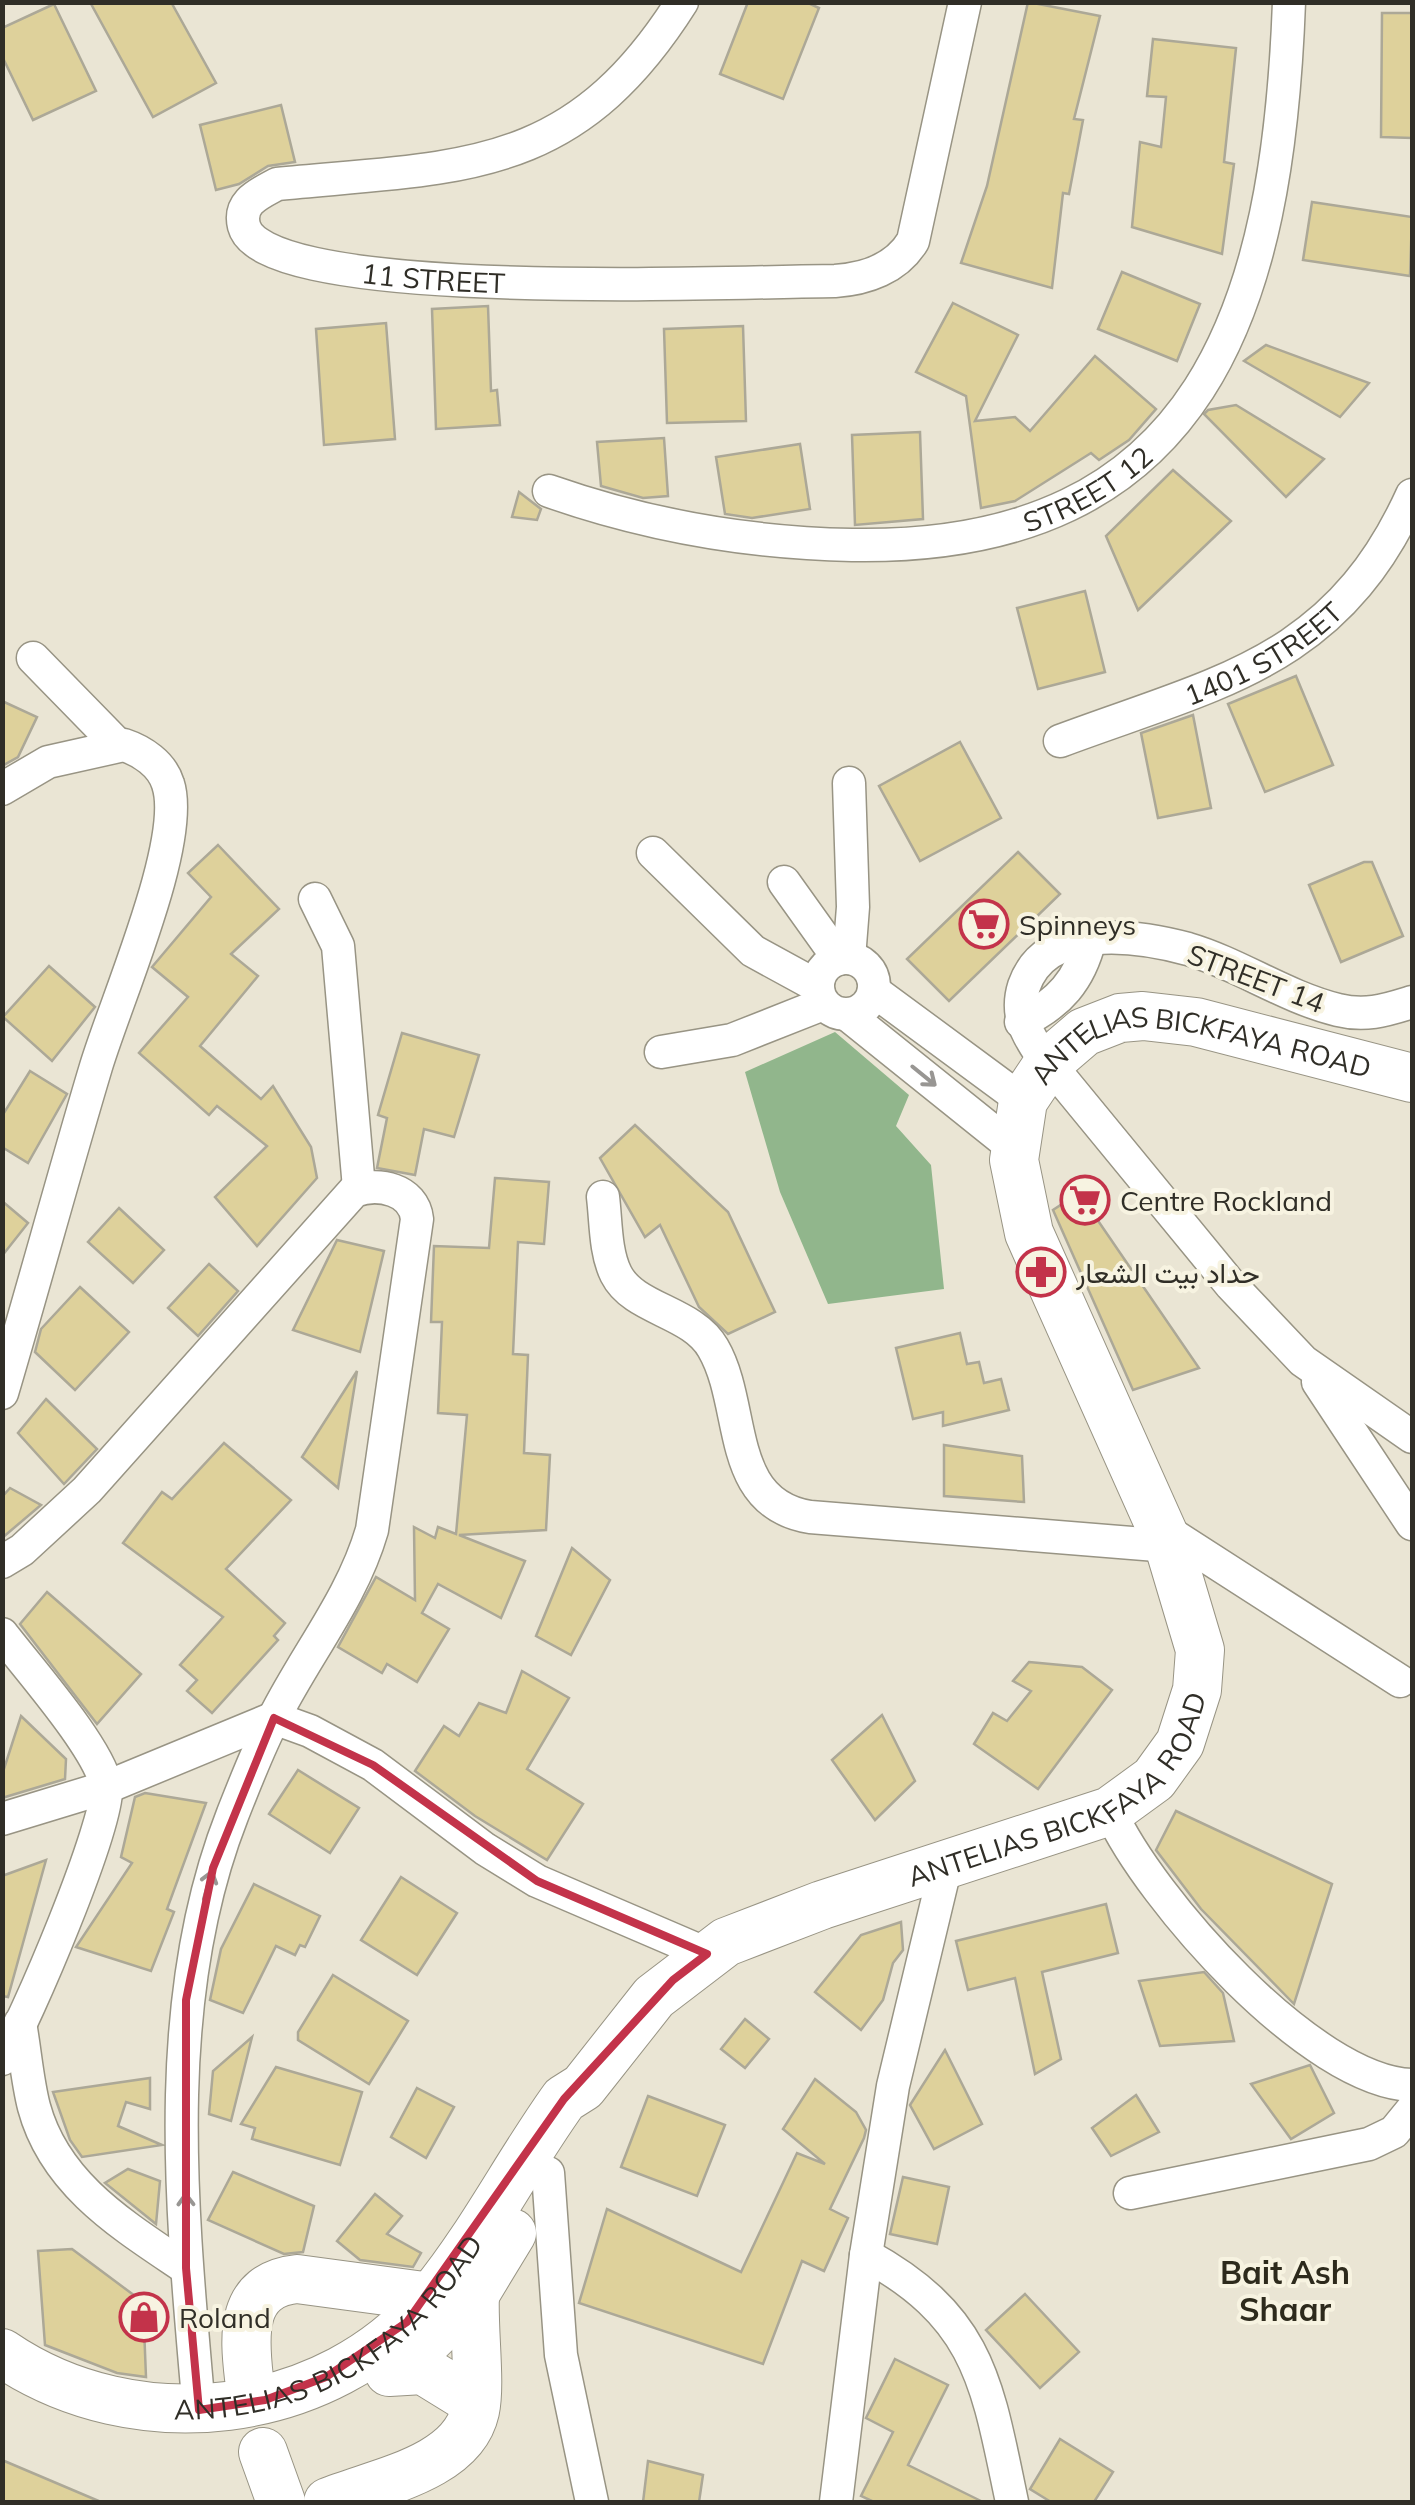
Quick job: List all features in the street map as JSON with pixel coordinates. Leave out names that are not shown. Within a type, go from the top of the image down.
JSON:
[{"type":"highway","name":"ANTELIAS BICKFAYA ROAD","points":[[2,2353],[35,2372],[146,2409],[198,2410],[264,2400],[326,2377],[453,2296],[564,2099],[582,2088],[654,1996],[708,1954],[792,1915],[1110,1811],[1154,1779],[1169,1760],[1197,1690],[1198,1636],[1166,1537],[1029,1233],[1016,1186],[1015,1150],[1022,1101],[1065,1031],[1120,1018],[1169,1018],[1412,1078]]},
{"type":"highway","name":"ANTELIAS BICKFAYA ROAD","points":[[2,2382],[57,2409],[98,2423],[195,2434],[289,2418],[344,2397],[389,2372],[548,2173],[582,2107],[582,2088]]},
{"type":"highway","points":[[249,2378],[246,2323],[256,2300],[286,2280],[453,2296],[475,2402],[464,2431],[431,2462],[328,2502]]},
{"type":"highway","points":[[318,2284],[336,2298],[345,2321],[345,2335],[326,2377]]},
{"type":"highway","points":[[389,2372],[423,2370],[475,2402]]},
{"type":"highway","points":[[262,2452],[282,2502]]},
{"type":"street","name":"11 STREET","points":[[682,2],[611,92],[551,136],[484,160],[277,184],[248,200],[242,217],[247,238],[263,250],[313,264],[448,282],[835,281],[864,276],[898,260],[913,241],[922,216],[965,2]]},
{"type":"street","name":"STREET 12","points":[[549,492],[612,513],[706,531],[805,544],[884,546],[1004,531],[1037,520],[1102,484],[1136,460],[1178,418],[1219,354],[1242,304],[1269,214],[1282,135],[1288,2]]},
{"type":"street","name":"1401 STREET","points":[[1060,741],[1269,660],[1328,620],[1391,542],[1412,495]]},
{"type":"street","points":[[2,1392],[96,1065],[157,886],[170,804],[163,774],[140,751],[117,744],[33,658]]},
{"type":"street","points":[[2,789],[48,762],[117,744]]},
{"type":"street","points":[[661,1052],[732,1040],[830,1001],[867,1005],[858,971],[849,784]]},
{"type":"street","points":[[653,853],[753,950],[830,1001],[1015,1150]]},
{"type":"street","points":[[784,882],[858,971],[1022,1101]]},
{"type":"street","points":[[2,1562],[22,1550],[87,1490],[360,1188],[338,946],[315,899]]},
{"type":"street","points":[[1090,939],[1065,1031],[1071,1094],[1231,1285],[1304,1361],[1412,1524]]},
{"type":"street","name":"STREET 14","points":[[1021,1022],[1020,997],[1028,974],[1044,955],[1066,943],[1090,939],[1154,942],[1190,950],[1339,1010],[1370,1015],[1412,1002]]},
{"type":"street","points":[[830,1001],[824,968],[858,971]]},
{"type":"street","points":[[1021,1022],[1065,1031]]},
{"type":"street","points":[[1021,1022],[1065,1031]]},
{"type":"street","points":[[198,2410],[186,2268],[182,2050],[190,1968],[213,1868],[274,1718],[355,1576],[376,1504],[417,1214],[410,1201],[397,1192],[360,1188]]},
{"type":"street","points":[[603,1197],[613,1270],[626,1286],[692,1324],[713,1348],[748,1472],[775,1504],[810,1517],[1166,1537],[1400,1680]]},
{"type":"street","points":[[1304,1361],[1404,1431]]},
{"type":"street","points":[[1373,1460],[1377,1440],[1404,1431]]},
{"type":"street","points":[[2,1634],[96,1760],[106,1787],[105,1812],[91,1852],[2,2059]]},
{"type":"street","points":[[2,1819],[106,1787],[274,1718],[310,1730],[373,1766],[485,1849],[538,1880],[708,1954]]},
{"type":"street","points":[[1110,1811],[1134,1858],[1165,1902],[1280,2019],[1343,2063],[1385,2080],[1412,2084]]},
{"type":"street","points":[[836,2502],[866,2255],[893,2086],[946,1865]]},
{"type":"street","points":[[20,2023],[34,2108],[54,2154],[77,2186],[103,2210],[186,2268]]},
{"type":"street","points":[[1130,2193],[1370,2144],[1394,2132],[1412,2110]]},
{"type":"street","points":[[548,2173],[561,2355],[592,2502]]},
{"type":"street","points":[[866,2255],[927,2294],[972,2352],[987,2385],[1012,2502]]},
{"type":"highlighted area","points":[[274,1718],[373,1765],[537,1881],[707,1954],[673,1980],[564,2099],[407,2322],[326,2377],[265,2400],[199,2410],[186,2268],[186,2000],[213,1868]]},
{"type":"green space","points":[[835,1032],[909,1095],[896,1126],[931,1165],[944,1289],[828,1304],[780,1192],[745,1072]]},
{"type":"building","points":[[90,2],[171,2],[216,83],[153,117]]},
{"type":"building","points":[[748,2],[806,2],[819,8],[783,99],[720,74]]},
{"type":"building","points":[[1028,2],[1100,16],[1074,119],[1083,120],[1069,194],[1063,193],[1052,288],[961,263],[987,186]]},
{"type":"building","points":[[54,4],[96,91],[33,120],[2,56],[2,28]]},
{"type":"building","points":[[1382,13],[1412,13],[1412,138],[1381,137]]},
{"type":"building","points":[[1153,39],[1236,48],[1224,162],[1234,164],[1222,254],[1132,227],[1140,142],[1161,147],[1166,97],[1147,96]]},
{"type":"building","points":[[281,105],[295,162],[268,166],[239,184],[216,190],[200,125]]},
{"type":"building","points":[[1312,202],[1412,217],[1410,276],[1303,260]]},
{"type":"building","points":[[1122,272],[1200,304],[1177,361],[1098,329]]},
{"type":"building","points":[[953,303],[1018,335],[975,421],[1015,417],[1030,431],[1095,356],[1156,409],[1129,440],[1099,460],[1091,453],[1015,501],[981,508],[966,396],[916,372]]},
{"type":"building","points":[[488,306],[491,391],[497,390],[500,425],[436,429],[432,309]]},
{"type":"building","points":[[386,323],[395,439],[324,445],[316,329]]},
{"type":"building","points":[[743,326],[746,421],[667,423],[664,329]]},
{"type":"building","points":[[1266,345],[1369,383],[1340,417],[1244,361]]},
{"type":"building","points":[[1236,405],[1324,459],[1286,497],[1204,414]]},
{"type":"building","points":[[920,432],[923,519],[855,525],[852,435]]},
{"type":"building","points":[[664,438],[668,496],[643,498],[601,486],[597,442]]},
{"type":"building","points":[[800,444],[810,509],[752,518],[725,514],[716,457]]},
{"type":"building","points":[[1173,470],[1231,521],[1138,610],[1106,536]]},
{"type":"building","points":[[519,492],[541,509],[537,520],[512,517]]},
{"type":"building","points":[[1085,591],[1105,672],[1038,689],[1017,608]]},
{"type":"building","points":[[1296,676],[1333,765],[1265,792],[1228,704]]},
{"type":"building","points":[[2,701],[37,717],[18,757],[2,766]]},
{"type":"building","points":[[1193,715],[1211,808],[1158,818],[1141,733]]},
{"type":"building","points":[[960,742],[1001,818],[920,861],[879,786]]},
{"type":"building","points":[[218,845],[279,909],[231,954],[258,976],[200,1046],[261,1099],[273,1086],[311,1147],[317,1178],[257,1246],[215,1197],[267,1146],[217,1106],[209,1115],[139,1053],[188,997],[152,967],[211,897],[188,873]]},
{"type":"building","points":[[1018,852],[1060,894],[949,1001],[907,959]]},
{"type":"building","points":[[1372,862],[1403,936],[1341,962],[1309,885]]},
{"type":"building","points":[[49,966],[95,1007],[52,1061],[3,1017]]},
{"type":"building","points":[[402,1033],[479,1055],[454,1137],[424,1129],[415,1175],[377,1168],[387,1118],[378,1115]]},
{"type":"building","points":[[30,1071],[67,1094],[28,1163],[2,1147],[2,1116]]},
{"type":"building","points":[[635,1125],[728,1212],[775,1312],[728,1334],[699,1307],[660,1225],[645,1237],[600,1158]]},
{"type":"building","points":[[495,1178],[549,1182],[544,1244],[518,1242],[513,1354],[528,1355],[524,1453],[550,1455],[546,1530],[459,1535],[525,1561],[501,1618],[438,1584],[422,1613],[449,1629],[417,1682],[387,1664],[382,1673],[338,1647],[376,1577],[415,1600],[414,1527],[435,1538],[438,1527],[456,1534],[467,1415],[438,1413],[442,1322],[431,1322],[434,1246],[489,1248]]},
{"type":"building","points":[[1079,1193],[1199,1368],[1133,1390],[1053,1210]]},
{"type":"building","points":[[2,1201],[28,1223],[2,1256]]},
{"type":"building","points":[[119,1208],[164,1250],[133,1283],[88,1242]]},
{"type":"building","points":[[337,1240],[384,1251],[360,1352],[293,1330]]},
{"type":"building","points":[[209,1264],[238,1291],[198,1336],[168,1308]]},
{"type":"building","points":[[80,1287],[129,1332],[75,1390],[35,1352],[41,1329]]},
{"type":"building","points":[[960,1333],[967,1364],[979,1362],[984,1383],[1001,1379],[1009,1410],[943,1426],[943,1412],[913,1419],[896,1348]]},
{"type":"building","points":[[357,1371],[338,1488],[302,1457]]},
{"type":"building","points":[[46,1399],[97,1449],[64,1484],[18,1433]]},
{"type":"building","points":[[224,1443],[291,1500],[226,1569],[285,1623],[274,1636],[278,1640],[212,1713],[187,1691],[197,1680],[180,1665],[223,1617],[123,1543],[162,1492],[172,1499]]},
{"type":"building","points":[[944,1445],[1022,1456],[1024,1502],[944,1496]]},
{"type":"building","points":[[10,1488],[41,1505],[2,1538],[2,1497]]},
{"type":"building","points":[[572,1548],[610,1580],[571,1655],[536,1636]]},
{"type":"building","points":[[47,1592],[141,1674],[97,1724],[20,1624]]},
{"type":"building","points":[[1029,1662],[1082,1667],[1112,1690],[1038,1789],[974,1744],[993,1713],[1007,1721],[1031,1691],[1013,1681]]},
{"type":"building","points":[[522,1671],[569,1698],[527,1769],[583,1804],[547,1860],[475,1816],[415,1771],[444,1726],[459,1736],[479,1703],[506,1713]]},
{"type":"building","points":[[882,1715],[915,1781],[875,1820],[832,1760]]},
{"type":"building","points":[[21,1716],[66,1759],[65,1779],[2,1798],[2,1775]]},
{"type":"building","points":[[298,1770],[359,1808],[330,1853],[269,1814]]},
{"type":"building","points":[[145,1793],[206,1803],[167,1909],[174,1912],[151,1971],[76,1947],[132,1863],[121,1857],[135,1797]]},
{"type":"building","points":[[1176,1811],[1332,1884],[1294,2004],[1201,1909],[1156,1850]]},
{"type":"building","points":[[46,1860],[8,1997],[2,1996],[2,1876]]},
{"type":"building","points":[[401,1877],[457,1913],[417,1975],[361,1940]]},
{"type":"building","points":[[254,1884],[320,1916],[305,1947],[300,1945],[295,1955],[276,1946],[243,2013],[210,2000],[221,1949]]},
{"type":"building","points":[[1106,1904],[1118,1953],[1042,1972],[1061,2059],[1035,2074],[1015,1978],[968,1990],[956,1941]]},
{"type":"building","points":[[901,1922],[903,1950],[893,1963],[883,2000],[861,2030],[815,1992],[861,1935]]},
{"type":"building","points":[[1204,1972],[1223,1993],[1234,2041],[1160,2046],[1139,1981]]},
{"type":"building","points":[[333,1975],[408,2021],[369,2084],[298,2040],[298,2032]]},
{"type":"building","points":[[745,2019],[769,2039],[745,2068],[721,2049]]},
{"type":"building","points":[[252,2037],[231,2121],[209,2114],[213,2071]]},
{"type":"building","points":[[945,2050],[982,2124],[934,2149],[910,2105]]},
{"type":"building","points":[[1310,2065],[1334,2113],[1291,2139],[1251,2084]]},
{"type":"building","points":[[276,2067],[362,2092],[340,2165],[252,2139],[255,2128],[241,2124]]},
{"type":"building","points":[[150,2078],[150,2109],[126,2102],[118,2126],[162,2145],[82,2157],[70,2140],[53,2092]]},
{"type":"building","points":[[815,2079],[856,2112],[866,2130],[830,2209],[848,2218],[824,2271],[802,2261],[763,2364],[579,2303],[607,2209],[741,2272],[797,2153],[825,2164],[783,2129]]},
{"type":"building","points":[[417,2088],[454,2107],[426,2158],[391,2137]]},
{"type":"building","points":[[1136,2095],[1159,2132],[1111,2156],[1092,2128]]},
{"type":"building","points":[[648,2096],[725,2125],[697,2196],[621,2167]]},
{"type":"building","points":[[128,2169],[160,2181],[156,2224],[105,2183]]},
{"type":"building","points":[[233,2172],[314,2206],[303,2252],[284,2254],[208,2220]]},
{"type":"building","points":[[903,2177],[949,2187],[937,2244],[890,2234]]},
{"type":"building","points":[[375,2194],[402,2216],[387,2234],[421,2253],[413,2267],[360,2260],[337,2241]]},
{"type":"building","points":[[72,2249],[143,2302],[146,2377],[117,2373],[45,2345],[38,2251]]},
{"type":"building","points":[[1025,2294],[1079,2352],[1040,2388],[986,2330]]},
{"type":"building","points":[[895,2359],[948,2385],[908,2465],[983,2502],[874,2502],[861,2496],[893,2432],[866,2418]]},
{"type":"building","points":[[1060,2439],[1113,2472],[1094,2502],[1051,2502],[1030,2489]]},
{"type":"building","points":[[2,2460],[101,2502],[2,2502]]},
{"type":"building","points":[[648,2461],[703,2475],[699,2502],[643,2502]]},
{"type":"place","name":"Spinneys","points":[[984,924]]},
{"type":"place","name":"Centre Rockland","points":[[1085,1200]]},
{"type":"place","name":"حداد بيت الشعار","points":[[1041,1272]]},
{"type":"place","name":"Roland","points":[[144,2317]]},
{"type":"district","name":"Bait Ash Shaar","points":[[1285,2290]]}]
